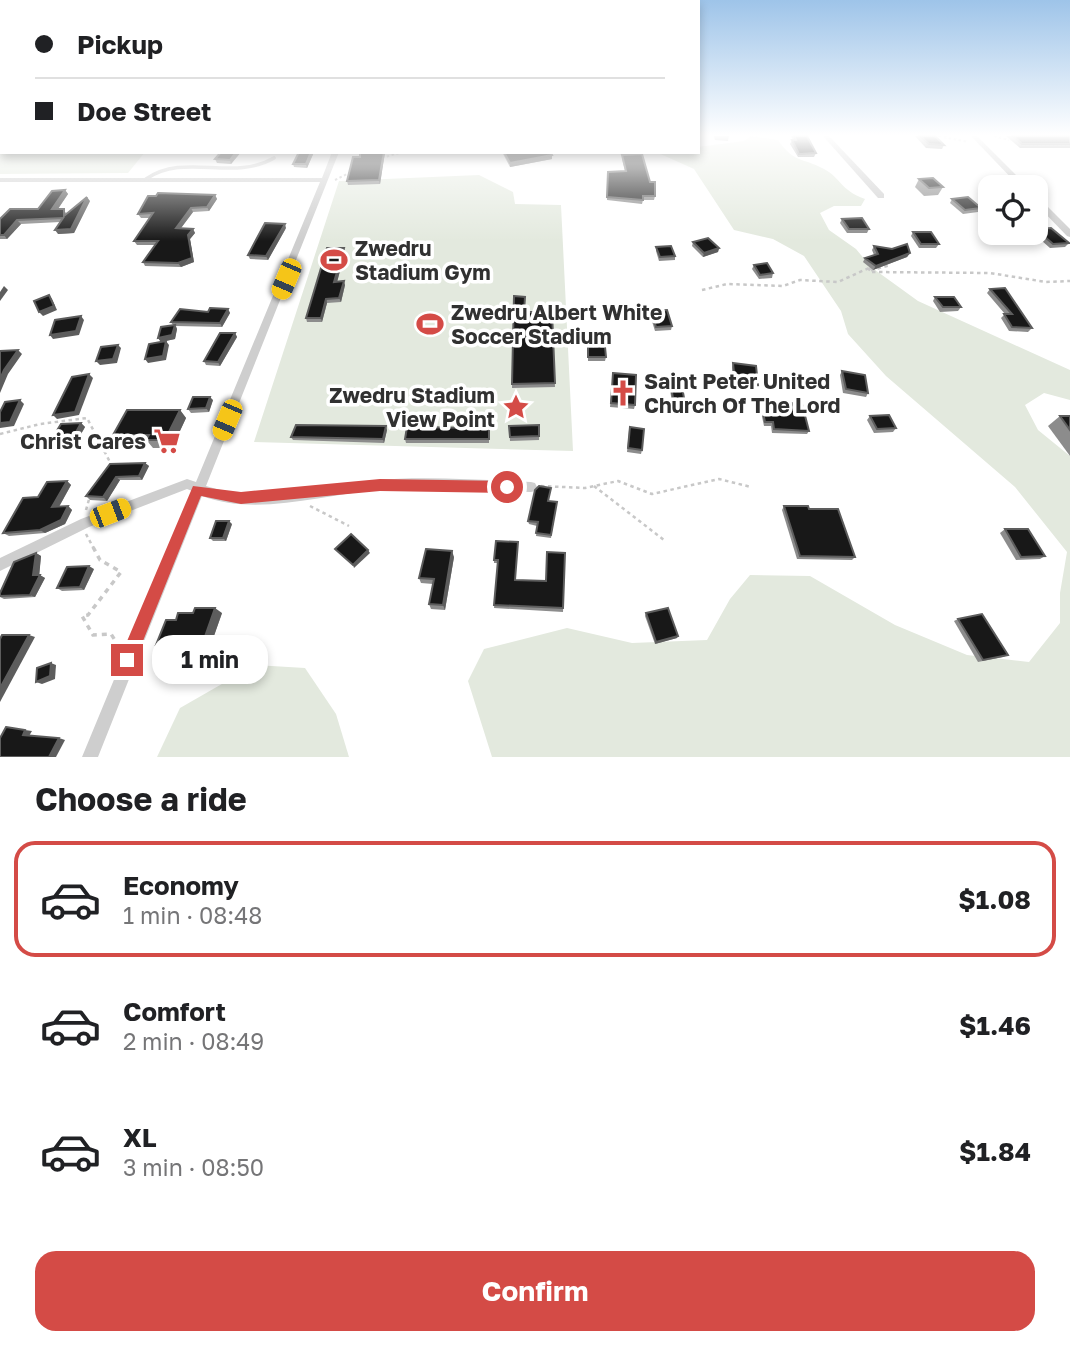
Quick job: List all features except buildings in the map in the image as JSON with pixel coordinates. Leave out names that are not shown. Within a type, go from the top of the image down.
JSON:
[{"type":"street","points":[[90,757],[127,660],[329,171]]},
{"type":"street","points":[[859,171],[881,196]]},
{"type":"street","points":[[0,180],[146,179],[324,183]]},
{"type":"street","points":[[1048,212],[1070,234]]},
{"type":"street","points":[[0,565],[85,523],[187,484],[197,490],[241,498],[380,485],[530,487]]},
{"type":"lane","points":[[146,179],[156,171]]},
{"type":"path","points":[[324,183],[351,171]]},
{"type":"path","points":[[869,271],[891,265]]},
{"type":"path","points":[[702,290],[727,284],[783,286],[800,280],[838,282],[872,267],[869,271]]},
{"type":"path","points":[[869,271],[957,276],[979,273],[1044,283],[1070,281]]},
{"type":"path","points":[[0,434],[13,433],[40,424],[87,418],[111,463],[105,472]]},
{"type":"path","points":[[530,487],[594,486],[618,481],[652,494],[719,478],[751,487]]},
{"type":"path","points":[[594,486],[664,540]]},
{"type":"path","points":[[93,491],[87,501],[87,538],[100,560],[121,572],[88,615],[82,616],[93,635],[111,634],[127,660]]},
{"type":"path","points":[[288,495],[349,526]]},
{"type":"shaded area","points":[[0,171],[129,171],[128,173],[0,174]]},
{"type":"shaded area","points":[[696,171],[827,171],[850,192],[865,199],[861,206],[834,206],[820,213],[829,230],[856,249],[871,267],[918,301],[1070,370],[1070,400],[1044,393],[1025,405],[1038,430],[1070,456],[1070,757],[492,757],[468,681],[484,649],[567,628],[632,643],[707,640],[730,599],[750,575],[810,576],[895,625],[967,655],[1029,662],[1060,623],[1060,593],[1067,552],[1015,487],[886,376],[848,334],[841,311],[804,256],[773,239],[734,230]]},
{"type":"shaded area","name":"Zwedru Albert White Soccer Stadium","points":[[479,175],[513,192],[515,204],[561,205],[573,451],[254,442],[339,181]]},
{"type":"shaded area","points":[[255,665],[305,668],[336,714],[349,757],[157,757],[180,708]]},
{"type":"place","name":"Zwedru Stadium Gym","points":[[334,260]]},
{"type":"place","name":"Zwedru Albert White Soccer Stadium","points":[[430,324]]},
{"type":"place","name":"Saint Peter United Church Of The Lord","points":[[623,393]]},
{"type":"place","name":"Zwedru Stadium View Point","points":[[516,407]]},
{"type":"place","name":"Christ Cares","points":[[167,441]]},
{"type":"route","points":[[127,660],[197,490],[241,498],[296,495],[380,485],[507,487]]}]
